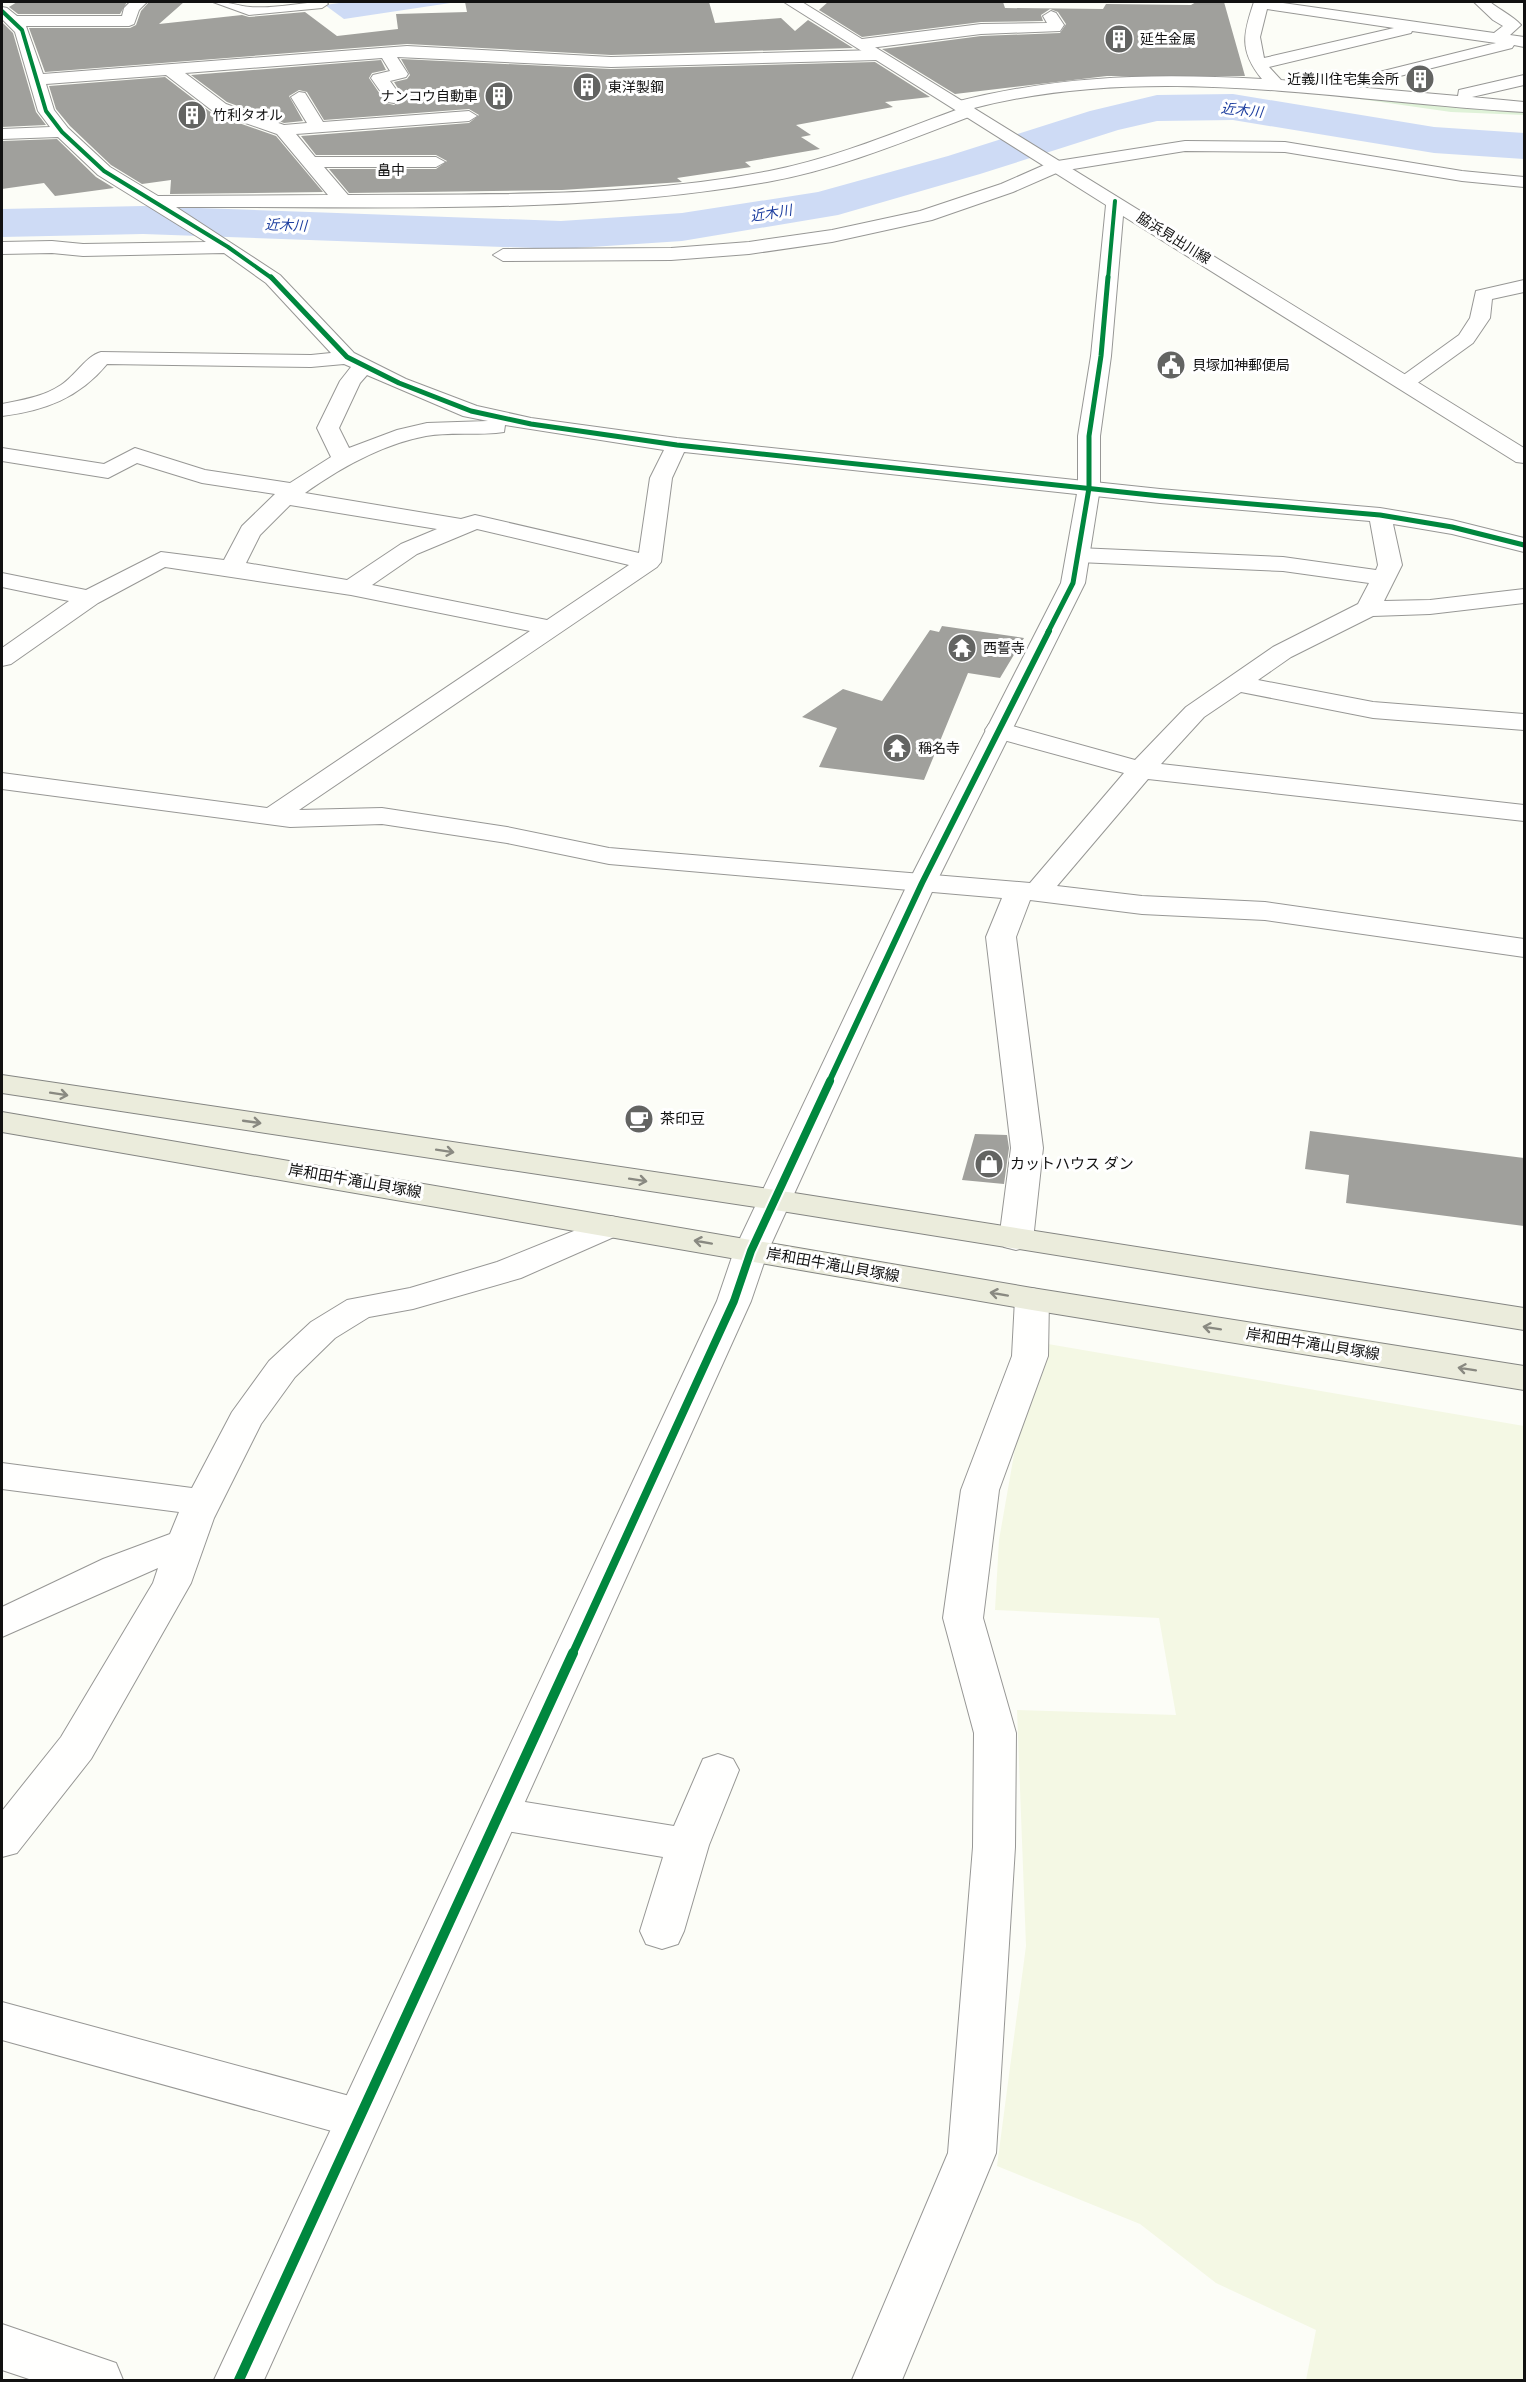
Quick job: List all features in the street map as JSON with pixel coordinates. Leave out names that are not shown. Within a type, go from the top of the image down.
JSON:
[{"type":"main road","points":[[2,1084],[775,1200],[1524,1319]]},
{"type":"main road","name":"岸和田牛滝山貝塚線","points":[[2,1122],[1032,1299],[1524,1378]]},
{"type":"street","points":[[7,16],[129,21],[132,8],[139,2]]},
{"type":"street","name":"脇浜見出川線","points":[[792,2],[1524,457]]},
{"type":"street","points":[[1482,2],[1498,17],[1513,24],[1497,38]]},
{"type":"street","points":[[1276,85],[1259,63],[1251,46],[1261,3],[1522,42]]},
{"type":"street","points":[[7,16],[31,5]]},
{"type":"street","points":[[7,16],[22,30],[46,111],[62,132],[104,171],[224,245],[273,279],[355,361],[471,411],[531,424],[677,445],[1089,488],[1380,515],[1452,527],[1524,545]]},
{"type":"street","points":[[862,44],[980,23],[1054,28],[1056,25],[1051,16]]},
{"type":"street","points":[[1259,63],[1421,26]]},
{"type":"street","points":[[1327,89],[1522,42]]},
{"type":"street","points":[[36,80],[386,52],[441,52],[611,63],[878,55]]},
{"type":"street","points":[[359,80],[400,74],[386,52]]},
{"type":"street","points":[[169,69],[220,108],[283,130],[469,116]]},
{"type":"street","points":[[1383,75],[1412,98]]},
{"type":"street","points":[[379,78],[394,98]]},
{"type":"street","points":[[158,204],[552,198],[630,194],[735,182],[847,157],[1032,88],[1088,81],[1167,79],[1276,85],[1468,104],[1524,107]]},
{"type":"street","points":[[1468,104],[1463,94],[1524,80]]},
{"type":"street","points":[[299,97],[318,127]]},
{"type":"street","points":[[382,122],[414,162]]},
{"type":"street","points":[[283,130],[342,200]]},
{"type":"street","points":[[2,134],[62,132]]},
{"type":"street","points":[[503,255],[671,254],[749,248],[832,236],[925,216],[1007,188],[1056,166],[1185,146],[1285,147],[1462,176],[1524,182]]},
{"type":"street","points":[[309,162],[436,162]]},
{"type":"street","points":[[238,2380],[357,2118],[500,1814],[734,1301],[752,1251],[775,1200],[922,883],[1073,584],[1089,488],[1089,436],[1101,356],[1115,201]]},
{"type":"street","points":[[2,248],[52,247],[83,250],[224,245]]},
{"type":"street","points":[[1405,383],[1466,339],[1480,318],[1483,295],[1524,286]]},
{"type":"street","points":[[2,410],[50,400],[69,391],[86,378],[101,358],[355,361]]},
{"type":"street","points":[[343,460],[328,428],[350,381],[355,361]]},
{"type":"street","points":[[232,568],[253,528],[289,493],[343,460],[406,435],[429,429],[531,424]]},
{"type":"street","points":[[273,816],[649,562],[661,478],[677,445]]},
{"type":"street","points":[[2,454],[108,471],[135,455],[202,476],[465,527]]},
{"type":"street","points":[[1368,609],[1390,565],[1380,515]]},
{"type":"street","points":[[351,588],[410,549],[475,522],[649,562]]},
{"type":"street","points":[[1078,555],[1283,564],[1383,578]]},
{"type":"street","points":[[6,652],[89,598],[161,559],[232,568],[351,588],[550,628]]},
{"type":"street","points":[[2,580],[89,598]]},
{"type":"street","points":[[1016,1240],[1027,1148],[1001,937],[1028,892],[1195,712],[1240,684],[1282,652],[1368,609],[1430,607],[1524,596]]},
{"type":"street","points":[[1240,684],[1373,710],[1524,722]]},
{"type":"street","points":[[998,730],[1141,770],[1406,802],[1524,813]]},
{"type":"street","points":[[2,781],[290,819],[382,816],[507,835],[609,856],[1028,892],[1142,905],[1265,911],[1524,948]]},
{"type":"street","points":[[2,1841],[76,1748],[172,1583],[204,1502],[245,1421],[282,1369],[322,1330],[359,1308],[413,1298],[509,1270],[610,1226]]},
{"type":"street","points":[[877,2380],[972,2153],[994,1847],[995,1733],[963,1618],[980,1490],[1030,1356],[1032,1299]]},
{"type":"street","points":[[2,1476],[204,1502]]},
{"type":"street","points":[[2,1623],[117,1569],[187,1542]]},
{"type":"street","points":[[662,1931],[688,1845],[718,1770]]},
{"type":"street","points":[[500,1814],[688,1845]]},
{"type":"street","points":[[2,2021],[357,2118]]},
{"type":"street","points":[[2,2347],[98,2380]]},
{"type":"lane","points":[[219,2],[249,11],[322,4]]},
{"type":"green space","points":[[1332,95],[1524,109],[1524,115],[1451,112]]},
{"type":"green space","points":[[1048,1344],[1524,1426],[1524,2380],[1306,2380],[1316,2330],[1216,2283],[1140,2224],[997,2166],[1026,1946],[1017,1710],[1176,1715],[1159,1618],[995,1610],[999,1540],[1016,1443]]},
{"type":"water","points":[[346,2],[457,2],[344,19],[325,5]]},
{"type":"building","points":[[17,2],[127,2],[120,14],[18,14],[9,7]]},
{"type":"building","points":[[149,2],[184,2],[159,24],[242,15],[249,17],[305,12],[337,36],[398,29],[396,14],[467,12],[465,2],[709,2],[715,23],[781,18],[795,31],[808,20],[853,48],[611,55],[407,44],[45,72],[29,28],[130,28],[136,25],[141,11]]},
{"type":"building","points":[[828,2],[1003,2],[1005,8],[1103,9],[1106,4],[1191,5],[1196,2],[1224,2],[1245,76],[1107,76],[955,94],[882,49],[981,36],[1060,33],[1066,24],[1058,12],[1050,9],[1041,15],[1043,21],[981,22],[862,37],[819,10]]},
{"type":"building","points":[[2,22],[13,33],[36,112],[46,125],[2,127]]},
{"type":"building","points":[[401,59],[611,69],[875,62],[930,97],[885,102],[893,107],[796,125],[811,135],[801,137],[820,149],[745,162],[751,167],[677,178],[682,182],[562,190],[349,193],[329,169],[436,169],[447,161],[436,155],[316,155],[301,136],[469,123],[479,115],[469,109],[324,120],[307,92],[299,90],[289,96],[303,121],[284,123],[227,102],[191,75],[381,60],[386,70],[372,73],[369,78],[386,103],[394,105],[404,98],[394,82],[407,79],[410,75]]},
{"type":"building","points":[[165,77],[213,114],[276,136],[323,192],[170,194],[171,180],[142,184],[111,165],[70,126],[56,109],[49,86]]},
{"type":"building","points":[[57,139],[96,177],[114,188],[55,196],[44,183],[2,189],[2,141]]},
{"type":"building","points":[[942,626],[1024,638],[1000,678],[968,673],[924,780],[819,767],[837,728],[802,717],[843,689],[882,701],[930,630],[939,632]]},
{"type":"building","points":[[1310,1131],[1524,1158],[1524,1226],[1346,1203],[1349,1175],[1305,1169]]},
{"type":"building","points":[[975,1134],[1007,1135],[1009,1148],[1004,1184],[962,1180]]},
{"type":"waterway","name":"近木川","points":[[2,223],[143,220],[561,235],[682,227],[822,205],[964,165],[1105,120],[1157,108],[1233,107],[1434,140],[1524,146]]},
{"type":"cycle path","points":[[2,11],[22,30],[46,111],[62,132],[104,171],[228,247],[273,279],[347,357],[399,383],[471,411],[531,424],[677,445],[1160,496],[1380,515],[1452,527],[1524,545]]},
{"type":"cycle path","points":[[239,2380],[734,1301],[751,1251],[922,883],[1073,583],[1089,488],[1089,436],[1101,356],[1115,201]]},
{"type":"place","name":"延生金属","points":[[1119,39]]},
{"type":"place","name":"近義川住宅集会所","points":[[1420,79]]},
{"type":"place","name":"東洋製鋼","points":[[587,87]]},
{"type":"place","name":"ナンコウ自動車","points":[[499,96]]},
{"type":"place","name":"竹利タオル","points":[[192,115]]},
{"type":"place","name":"貝塚加神郵便局","points":[[1171,365]]},
{"type":"place","name":"西誓寺","points":[[962,648]]},
{"type":"place","name":"稱名寺","points":[[897,748]]},
{"type":"place","name":"茶印豆","points":[[639,1119]]},
{"type":"place","name":"カットハウス ダン","points":[[989,1164]]},
{"type":"district","name":"畠中","points":[[391,170]]}]
